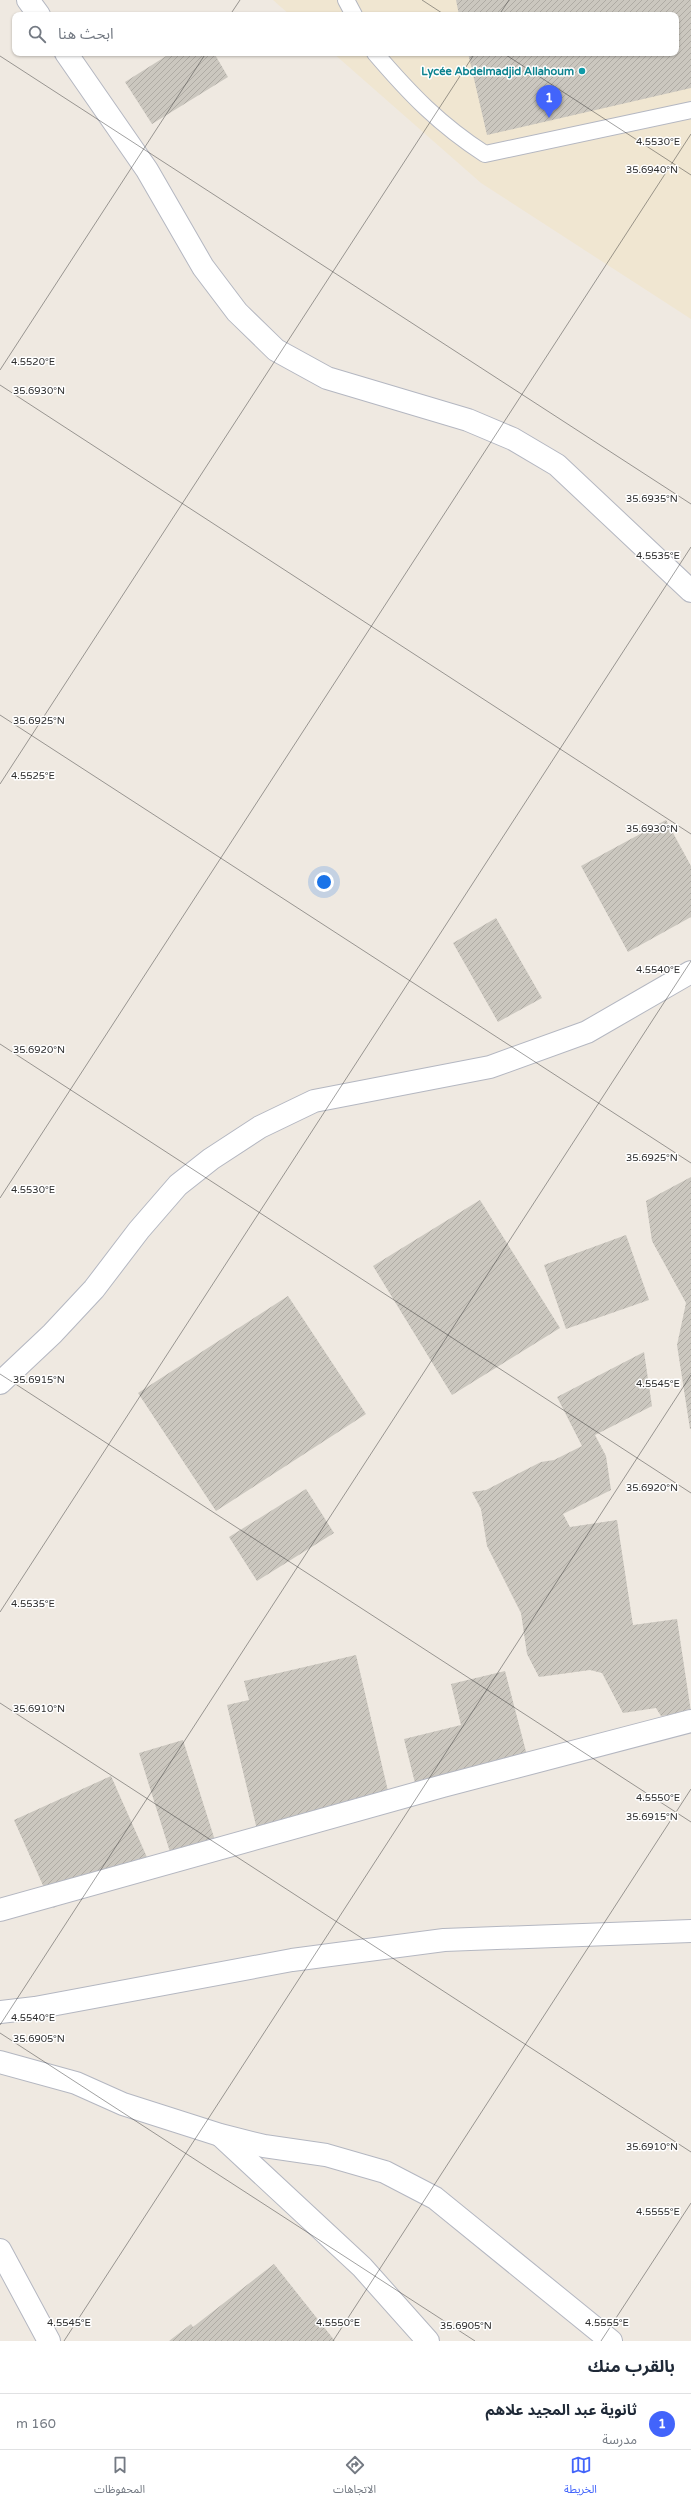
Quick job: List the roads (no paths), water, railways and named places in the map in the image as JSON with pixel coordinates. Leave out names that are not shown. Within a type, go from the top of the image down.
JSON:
[{"type":"street","points":[[28,0],[37,12]]},
{"type":"street","points":[[68,56],[147,170],[203,267],[237,312],[276,350],[327,378],[468,420],[519,442],[557,465],[691,592]]},
{"type":"street","points":[[0,1384],[52,1334],[94,1289],[139,1230],[178,1185],[211,1159],[260,1127],[314,1101],[490,1067],[587,1032],[691,972]]},
{"type":"street","points":[[0,1910],[443,1786],[691,1721]]},
{"type":"street","points":[[0,2012],[35,2008],[292,1960],[444,1940],[691,1931]]},
{"type":"street","points":[[0,2062],[76,2083],[123,2104],[220,2135],[264,2146],[326,2155],[385,2172],[435,2198],[611,2341]]},
{"type":"street","points":[[220,2135],[362,2267],[428,2341]]},
{"type":"street","points":[[0,2250],[49,2341]]},
{"type":"lane","points":[[346,0],[352,12]]},
{"type":"lane","points":[[378,56],[407,90],[447,128],[485,154],[691,110]]},
{"type":"place","name":"Lycée Abdelmadjid Allahoum","points":[[582,71]]},
{"type":"place","name":"ثانوية عبد المجيد علاهم","points":[[549,118]]}]
